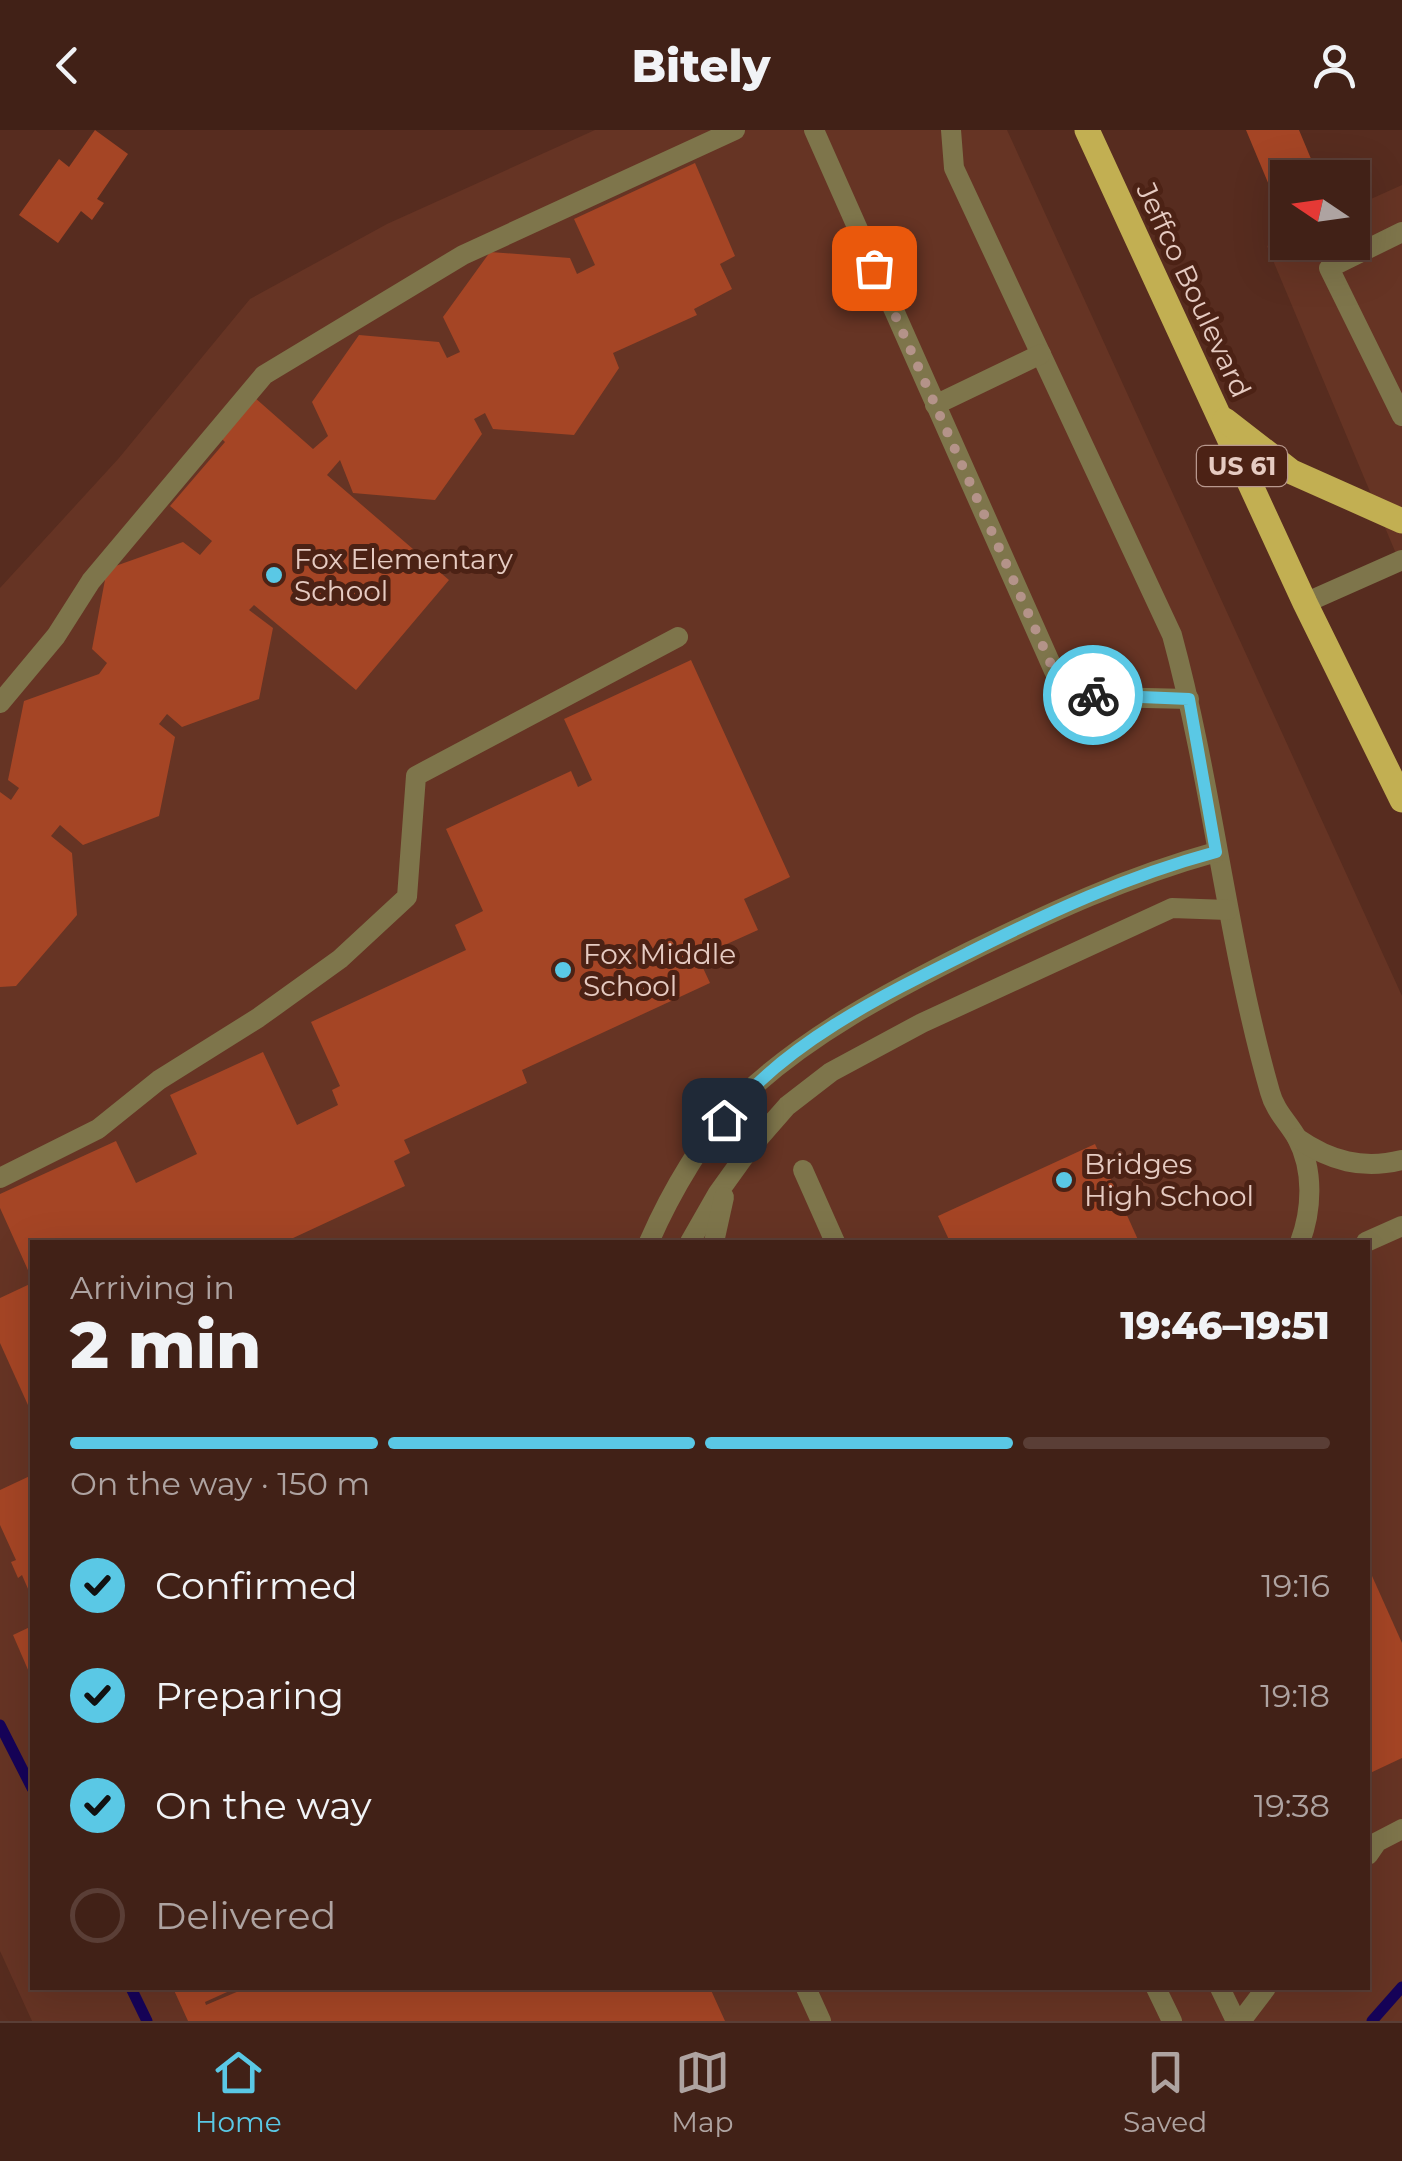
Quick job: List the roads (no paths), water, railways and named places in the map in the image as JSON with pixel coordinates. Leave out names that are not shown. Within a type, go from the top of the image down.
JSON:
[{"type":"main road","name":"Jeffco Boulevard","points":[[1087,130],[1305,602],[1402,800]]},
{"type":"main road","points":[[1218,413],[1292,472],[1402,522]]},
{"type":"lane","points":[[0,703],[56,636],[91,581],[264,375],[463,255],[735,130]]},
{"type":"lane","points":[[814,130],[1054,671],[1075,691],[1104,697],[1189,699]]},
{"type":"lane","points":[[951,130],[954,168],[1172,636],[1189,699],[1216,852],[1271,1098],[1297,1138],[1308,1178],[1310,1202],[1300,1240]]},
{"type":"lane","points":[[1402,232],[1329,268],[1402,416]]},
{"type":"lane","points":[[934,406],[1041,354]]},
{"type":"lane","points":[[1305,602],[1402,560]]},
{"type":"lane","points":[[0,1178],[98,1129],[159,1080],[258,1018],[340,959],[407,897],[416,776],[678,638]]},
{"type":"lane","points":[[651,1240],[687,1168],[742,1097],[830,1027],[905,984],[1081,897],[1216,852]]},
{"type":"lane","points":[[691,1240],[733,1172],[770,1123],[808,1088],[922,1023],[1172,908],[1228,910]]},
{"type":"lane","points":[[1297,1138],[1333,1159],[1355,1164],[1379,1165],[1402,1160]]},
{"type":"lane","points":[[803,1170],[835,1240]]},
{"type":"lane","points":[[714,1240],[733,1172]]},
{"type":"lane","points":[[1370,1240],[1402,1226]]},
{"type":"lane","points":[[1370,1852],[1377,1842],[1402,1829]]},
{"type":"lane","points":[[807,1990],[821,2021]]},
{"type":"lane","points":[[1157,1990],[1172,2021]]},
{"type":"lane","points":[[1221,1990],[1238,2021],[1264,1990]]},
{"type":"waterway","points":[[0,1725],[30,1784]]},
{"type":"waterway","points":[[1372,2021],[1402,1987]]},
{"type":"waterway","points":[[132,1990],[147,2021]]},
{"type":"place","name":"Fox Elementary School","points":[[274,575]]},
{"type":"place","name":"Fox Middle School","points":[[563,970]]},
{"type":"place","name":"Bridges High School","points":[[1064,1180]]}]
